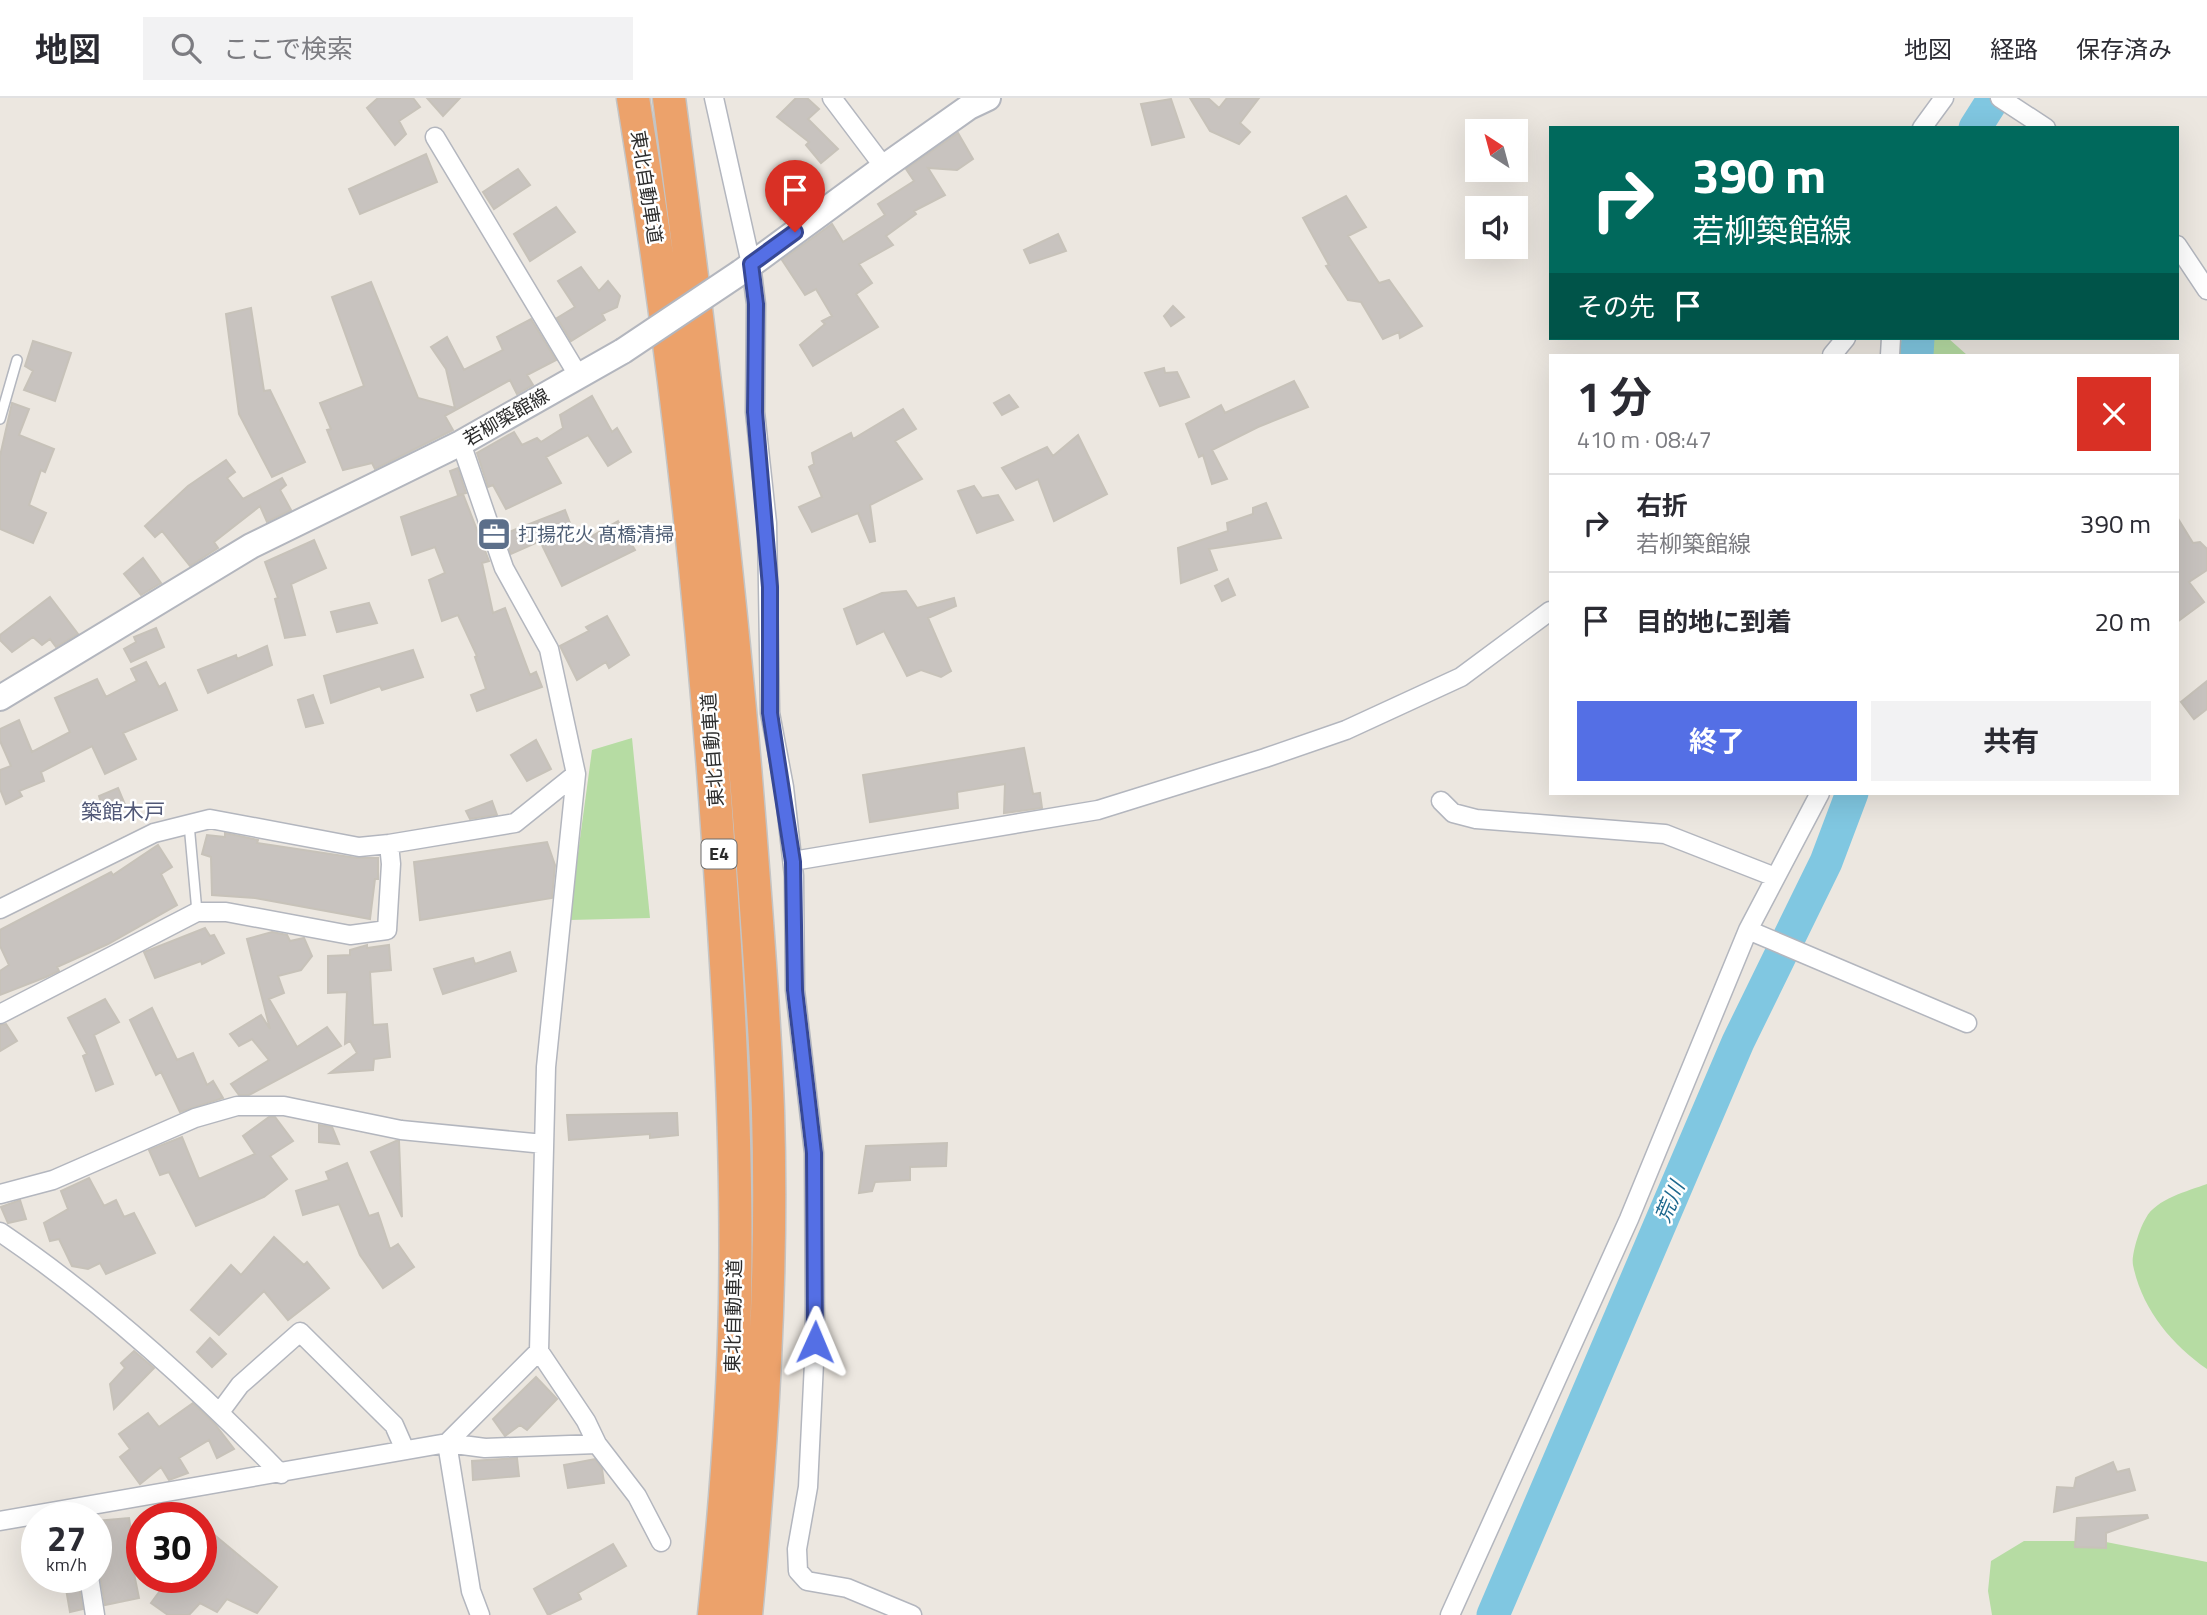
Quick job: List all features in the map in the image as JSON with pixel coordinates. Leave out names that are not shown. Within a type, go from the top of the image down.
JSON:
[{"type":"highway","name":"東北自動車道","points":[[633,98],[658,249],[703,634],[727,965],[734,1115],[735,1301],[728,1478],[714,1615]]},
{"type":"highway","name":"東北自動車道","points":[[669,98],[736,644],[760,961],[768,1111],[769,1300],[759,1480],[746,1615]]},
{"type":"main road","name":"若柳築館線","points":[[0,698],[251,546],[461,443],[622,351],[746,268],[969,107],[989,98]]},
{"type":"street","points":[[714,98],[746,268],[756,304],[755,412],[770,574],[770,713],[793,862],[795,990],[814,1153],[816,1264],[808,1487],[797,1549],[798,1572],[807,1581],[847,1588],[912,1615]]},
{"type":"street","points":[[832,98],[884,166]]},
{"type":"street","points":[[1923,126],[1944,98]]},
{"type":"street","points":[[2000,98],[2043,126]]},
{"type":"street","points":[[435,137],[578,375]]},
{"type":"street","points":[[2179,248],[2207,290]]},
{"type":"street","points":[[1833,354],[1844,340]]},
{"type":"street","points":[[461,443],[504,568],[549,649],[576,774],[546,1067],[539,1351],[586,1421],[597,1444],[637,1496],[661,1542]]},
{"type":"street","points":[[793,862],[1098,810],[1265,758],[1346,730],[1461,677],[1549,612]]},
{"type":"street","points":[[0,909],[154,833],[189,824],[211,819],[359,847],[389,844],[515,824],[576,774]]},
{"type":"street","points":[[1450,1615],[1629,1219],[1754,933],[1775,877],[1819,795]]},
{"type":"street","points":[[1441,801],[1453,813],[1476,819],[1665,834],[1775,877]]},
{"type":"street","points":[[0,1014],[197,912],[226,912],[350,935],[387,930],[391,864],[389,844]]},
{"type":"street","points":[[1754,933],[1967,1023]]},
{"type":"street","points":[[0,1194],[53,1180],[195,1118],[237,1106],[284,1106],[401,1130],[544,1144]]},
{"type":"street","points":[[0,1232],[63,1274],[220,1412],[281,1474]]},
{"type":"street","points":[[220,1412],[240,1385],[299,1332],[394,1425],[405,1450]]},
{"type":"street","points":[[447,1443],[539,1351]]},
{"type":"street","points":[[447,1443],[471,1591],[480,1615]]},
{"type":"street","points":[[112,1506],[447,1443],[485,1448],[597,1444]]},
{"type":"street","points":[[0,1521],[21,1519]]},
{"type":"street","points":[[92,1593],[95,1615]]},
{"type":"lane","points":[[0,419],[17,360]]},
{"type":"lane","points":[[189,824],[197,912]]},
{"type":"green space","points":[[1902,340],[1950,340],[1966,354],[1888,354]]},
{"type":"green space","points":[[632,738],[650,918],[569,920],[592,750]]},
{"type":"green space","points":[[2207,1184],[2207,1369],[2170,1337],[2151,1311],[2137,1281],[2133,1260],[2139,1234],[2151,1211],[2173,1196]]},
{"type":"green space","points":[[2024,1541],[2101,1541],[2207,1562],[2207,1615],[1992,1615],[1988,1591],[1991,1561]]},
{"type":"building","points":[[378,98],[413,98],[420,107],[399,121],[406,134],[395,145],[367,108]]},
{"type":"building","points":[[427,98],[460,98],[443,116]]},
{"type":"building","points":[[796,98],[807,98],[819,109],[808,119],[838,149],[821,163],[806,145],[809,142],[777,117]]},
{"type":"building","points":[[1190,98],[1208,98],[1219,108],[1227,98],[1259,98],[1240,123],[1250,132],[1239,144],[1210,131]]},
{"type":"building","points":[[1171,99],[1184,137],[1152,145],[1141,104]]},
{"type":"building","points":[[958,133],[973,159],[957,170],[928,168],[945,195],[914,211],[916,214],[886,236],[893,245],[859,264],[872,283],[856,294],[878,327],[813,366],[800,345],[825,324],[822,321],[832,316],[816,289],[805,295],[782,260],[832,224],[843,242],[885,215],[878,204],[914,181],[906,169]]},
{"type":"building","points":[[426,154],[437,182],[360,214],[349,189]]},
{"type":"building","points":[[518,169],[530,185],[494,209],[483,192]]},
{"type":"building","points":[[801,171],[815,190],[781,219],[769,202]]},
{"type":"building","points":[[1346,196],[1366,227],[1348,236],[1379,283],[1389,280],[1422,326],[1400,338],[1399,332],[1383,339],[1361,302],[1348,300],[1326,266],[1329,265],[1303,218]]},
{"type":"building","points":[[556,207],[575,232],[530,261],[514,234]]},
{"type":"building","points":[[1058,234],[1066,251],[1030,263],[1024,250]]},
{"type":"building","points":[[581,267],[599,291],[608,281],[620,296],[617,307],[602,314],[605,320],[571,341],[557,318],[575,307],[558,281]]},
{"type":"building","points":[[371,282],[418,398],[455,408],[446,369],[431,347],[447,337],[464,370],[503,350],[497,337],[531,319],[556,360],[527,375],[533,385],[517,394],[510,380],[445,416],[453,430],[375,469],[372,463],[343,470],[327,430],[331,429],[320,403],[364,386],[332,297]]},
{"type":"building","points":[[1173,306],[1184,317],[1171,326],[1164,316]]},
{"type":"building","points":[[251,308],[264,391],[270,390],[305,462],[272,477],[239,414],[226,314]]},
{"type":"building","points":[[33,341],[71,353],[55,401],[24,390],[33,371],[25,366]]},
{"type":"building","points":[[1164,368],[1165,373],[1177,372],[1189,397],[1160,406],[1145,373]]},
{"type":"building","points":[[1294,381],[1308,407],[1258,427],[1212,450],[1227,479],[1212,484],[1203,455],[1199,457],[1186,424],[1221,405],[1225,413]]},
{"type":"building","points":[[1009,395],[1018,407],[1002,415],[994,403]]},
{"type":"building","points":[[592,396],[612,432],[617,428],[631,452],[608,466],[588,435],[546,457],[561,483],[506,509],[493,485],[488,487],[477,453],[514,432],[522,445],[537,438],[541,442],[563,428],[560,415]]},
{"type":"building","points":[[12,403],[29,409],[19,435],[54,449],[45,472],[41,470],[29,505],[46,513],[33,543],[0,529],[0,456]]},
{"type":"building","points":[[903,409],[916,429],[895,441],[922,479],[870,505],[875,541],[870,542],[858,513],[812,532],[799,507],[822,497],[809,467],[814,464],[812,453],[851,433],[853,439]]},
{"type":"building","points":[[1078,435],[1107,494],[1054,521],[1038,479],[1016,489],[1002,468],[1047,447],[1053,456]]},
{"type":"building","points":[[226,460],[235,472],[227,478],[243,499],[282,478],[286,485],[280,490],[291,510],[267,522],[260,506],[214,542],[218,548],[190,566],[162,531],[155,537],[145,526],[188,486]]},
{"type":"building","points":[[458,468],[466,493],[458,495],[450,471]]},
{"type":"building","points":[[974,486],[982,498],[998,495],[1013,520],[977,533],[958,491]]},
{"type":"building","points":[[463,494],[489,561],[482,563],[493,613],[505,608],[530,675],[536,672],[542,687],[477,711],[471,695],[486,689],[475,657],[477,656],[458,615],[442,621],[429,580],[445,573],[435,547],[412,555],[401,517]]},
{"type":"building","points":[[1266,503],[1281,538],[1209,549],[1217,570],[1181,583],[1178,548],[1228,531],[1227,523],[1253,514],[1253,508]]},
{"type":"building","points":[[565,510],[578,544],[618,521],[635,550],[562,586],[540,541],[511,554],[504,534]]},
{"type":"building","points":[[2179,520],[2193,543],[2200,542],[2207,549],[2207,570],[2189,582],[2204,602],[2179,621]]},
{"type":"building","points":[[314,540],[326,568],[291,584],[305,635],[285,638],[275,599],[278,598],[265,562]]},
{"type":"building","points":[[143,558],[161,583],[141,595],[124,574]]},
{"type":"building","points":[[1228,579],[1235,595],[1222,601],[1215,586]]},
{"type":"building","points":[[906,591],[917,608],[954,598],[956,606],[928,618],[951,671],[941,677],[921,670],[907,676],[884,631],[857,644],[844,609],[882,593]]},
{"type":"building","points":[[50,597],[78,634],[56,647],[50,639],[42,645],[33,637],[12,652],[0,640],[0,635]]},
{"type":"building","points":[[369,603],[377,623],[337,632],[331,612]]},
{"type":"building","points":[[607,616],[629,655],[609,668],[606,662],[577,680],[560,646],[589,631],[586,627]]},
{"type":"building","points":[[156,628],[164,647],[131,662],[124,649],[136,642],[134,637]]},
{"type":"building","points":[[267,646],[272,665],[208,693],[198,670],[236,655],[237,659]]},
{"type":"building","points":[[413,650],[423,677],[382,690],[380,686],[331,703],[324,676]]},
{"type":"building","points":[[146,662],[159,687],[165,683],[177,710],[123,733],[136,759],[105,774],[92,746],[41,772],[44,781],[19,791],[22,796],[6,804],[0,789],[0,770],[11,766],[0,741],[0,729],[19,720],[32,752],[70,732],[55,698],[97,679],[106,697],[137,681],[131,669]]},
{"type":"building","points":[[2207,681],[2207,709],[2194,719],[2181,702]]},
{"type":"building","points":[[313,695],[323,723],[306,727],[298,700]]},
{"type":"building","points":[[536,740],[551,769],[527,781],[511,755]]},
{"type":"building","points":[[1024,748],[1033,794],[1040,793],[1042,808],[1004,813],[1005,784],[957,792],[958,808],[870,822],[863,775]]},
{"type":"building","points":[[118,788],[126,807],[106,817],[99,796]]},
{"type":"building","points":[[492,801],[497,815],[470,819],[466,811]]},
{"type":"building","points":[[225,833],[258,840],[257,843],[357,858],[378,858],[378,879],[375,879],[370,919],[255,898],[212,895],[211,857],[202,854],[207,835],[225,837]]},
{"type":"building","points":[[547,842],[555,865],[552,898],[420,920],[414,862]]},
{"type":"building","points":[[158,845],[172,867],[161,874],[177,905],[108,944],[57,967],[59,971],[0,995],[0,971],[9,965],[0,946],[0,930],[111,872],[113,875]]},
{"type":"building","points":[[205,928],[210,936],[214,935],[224,953],[202,964],[201,961],[155,978],[144,952]]},
{"type":"building","points":[[272,932],[287,935],[290,941],[304,938],[312,956],[301,970],[278,976],[284,993],[269,999],[297,1047],[327,1027],[341,1046],[249,1095],[239,1095],[231,1084],[269,1060],[252,1039],[239,1046],[230,1034],[261,1015],[270,1029],[247,939]]},
{"type":"building","points":[[367,945],[367,948],[389,945],[391,970],[370,972],[373,1025],[387,1024],[390,1057],[374,1059],[373,1070],[330,1073],[357,1053],[350,1041],[345,1044],[347,992],[328,993],[328,956],[350,955],[350,950]]},
{"type":"building","points":[[510,952],[516,971],[443,994],[434,969],[473,958],[475,964]]},
{"type":"building","points":[[105,999],[119,1022],[94,1035],[113,1084],[96,1091],[83,1056],[87,1054],[68,1018]]},
{"type":"building","points":[[152,1008],[177,1060],[193,1053],[207,1085],[213,1081],[223,1098],[180,1112],[161,1072],[156,1075],[130,1020]]},
{"type":"building","points":[[6,1024],[17,1041],[0,1051],[0,1025]]},
{"type":"building","points":[[677,1113],[678,1135],[650,1138],[650,1134],[569,1140],[567,1115]]},
{"type":"building","points":[[269,1117],[275,1117],[293,1141],[270,1156],[287,1179],[264,1197],[196,1226],[169,1172],[160,1175],[149,1150],[182,1137],[199,1179],[255,1154],[243,1136]]},
{"type":"building","points":[[319,1125],[332,1127],[339,1144],[319,1142]]},
{"type":"building","points":[[399,1141],[402,1217],[371,1152]]},
{"type":"building","points":[[947,1143],[946,1166],[910,1167],[910,1180],[875,1182],[872,1191],[859,1193],[866,1146]]},
{"type":"building","points":[[347,1163],[369,1216],[378,1213],[390,1249],[398,1244],[414,1267],[383,1288],[360,1255],[339,1204],[303,1215],[296,1191],[329,1180],[326,1172]]},
{"type":"building","points":[[89,1178],[104,1206],[116,1200],[124,1217],[134,1213],[155,1253],[106,1274],[100,1263],[88,1269],[72,1266],[59,1239],[50,1241],[44,1223],[68,1209],[61,1191]]},
{"type":"building","points":[[20,1200],[26,1219],[8,1223],[1,1207]]},
{"type":"building","points":[[274,1237],[304,1265],[307,1262],[329,1288],[288,1320],[264,1291],[219,1335],[191,1310],[231,1265],[241,1275]]},
{"type":"building","points":[[210,1338],[226,1354],[212,1367],[197,1352]]},
{"type":"building","points":[[134,1351],[154,1368],[114,1409],[110,1384],[125,1368],[121,1363]]},
{"type":"building","points":[[536,1377],[557,1399],[527,1430],[520,1425],[505,1436],[493,1419]]},
{"type":"building","points":[[193,1403],[214,1423],[234,1449],[217,1458],[209,1440],[179,1458],[188,1473],[169,1480],[161,1467],[140,1484],[120,1457],[130,1449],[119,1434],[148,1413],[159,1427]]},
{"type":"building","points":[[517,1458],[519,1476],[473,1480],[472,1461]]},
{"type":"building","points":[[595,1459],[602,1469],[604,1483],[568,1488],[564,1465]]},
{"type":"building","points":[[2113,1462],[2117,1472],[2129,1469],[2135,1490],[2054,1512],[2057,1487],[2074,1488],[2076,1478]]},
{"type":"building","points":[[2147,1515],[2148,1518],[2106,1533],[2106,1548],[2075,1547],[2077,1518]]},
{"type":"building","points":[[126,1518],[126,1593],[138,1593],[139,1598],[105,1605],[103,1593],[112,1593],[112,1520]]},
{"type":"building","points":[[217,1537],[277,1587],[257,1613],[227,1599],[217,1612],[200,1603],[189,1615],[168,1615],[151,1603],[158,1593],[217,1593]]},
{"type":"building","points":[[613,1544],[626,1566],[578,1593],[581,1599],[548,1615],[534,1589]]},
{"type":"building","points":[[67,1593],[80,1593],[83,1609],[70,1612]]},
{"type":"waterway","name":"荒川","points":[[1976,126],[1994,98]]},
{"type":"waterway","name":"荒川","points":[[1917,354],[1918,340]]},
{"type":"waterway","name":"荒川","points":[[1493,1615],[1738,1042],[1826,862],[1851,795]]},
{"type":"place","name":"打揚花火 髙橋清掃","points":[[494,534]]},
{"type":"district","name":"築館木戸","points":[[123,812]]},
{"type":"route","points":[[795,232],[751,264],[756,304],[755,412],[767,523],[770,587],[770,713],[784,787],[793,862],[795,990],[806,1066],[814,1153],[815,1342]]}]
